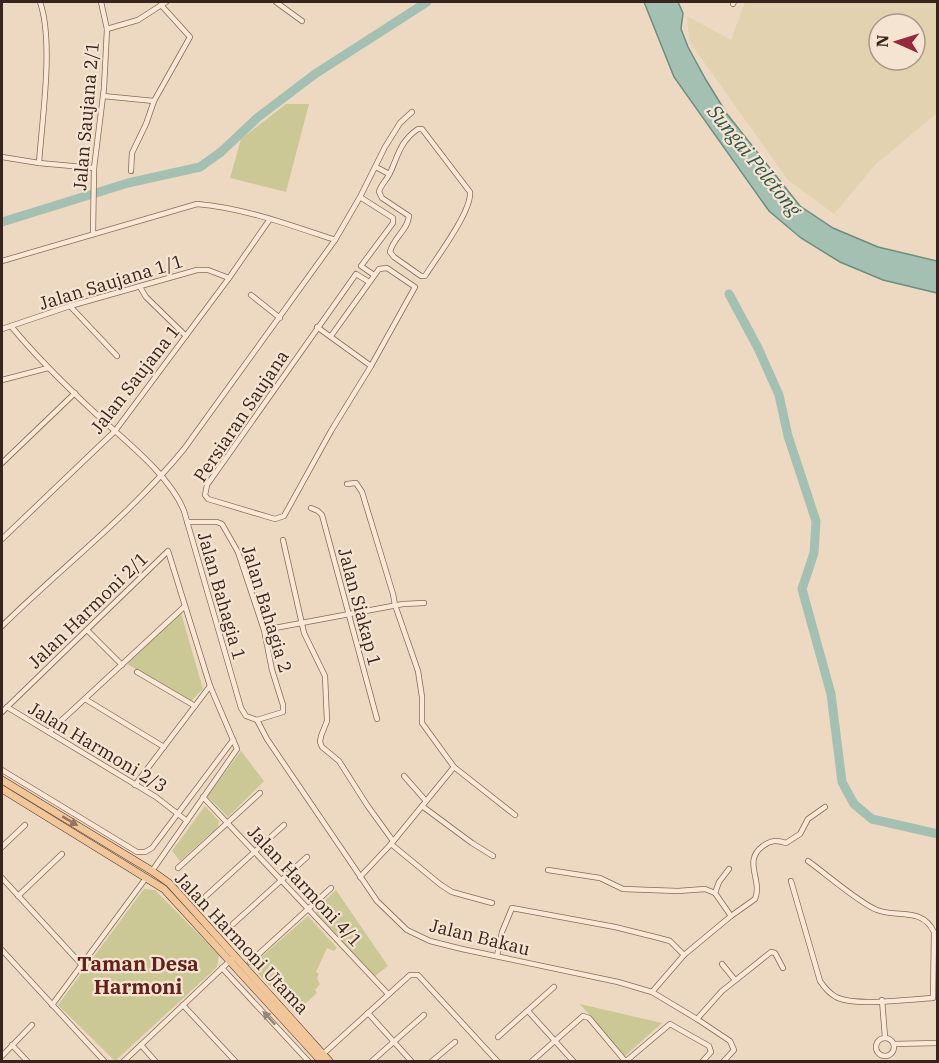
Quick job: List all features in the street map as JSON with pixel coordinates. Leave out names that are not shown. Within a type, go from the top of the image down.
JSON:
[{"type":"main road","name":"Jalan Harmoni Utama","points":[[2,780],[169,883],[233,958],[323,1058],[330,1062]]},
{"type":"main road","name":"Jalan Harmoni Utama","points":[[2,789],[164,889],[233,958]]},
{"type":"street","points":[[39,163],[46,56],[46,28],[40,2]]},
{"type":"street","name":"Jalan Saujana 2/1","points":[[93,234],[94,168],[103,96],[107,29],[101,2]]},
{"type":"street","points":[[276,2],[302,21]]},
{"type":"street","points":[[107,29],[138,20],[164,3],[190,37],[154,101],[132,153],[131,171]]},
{"type":"street","points":[[103,96],[154,101]]},
{"type":"street","name":"Persiaran Saujana","points":[[2,626],[161,477],[236,379],[335,240],[385,147],[400,123],[412,112]]},
{"type":"street","points":[[422,129],[470,192],[471,200],[466,212],[425,276],[421,276],[390,252],[391,246],[409,222],[409,216],[380,196],[380,188],[389,174],[400,147],[414,132],[422,129]]},
{"type":"street","points":[[2,157],[94,168]]},
{"type":"street","points":[[376,167],[389,174]]},
{"type":"street","points":[[331,336],[374,275],[362,266],[393,223],[393,218],[360,197]]},
{"type":"street","points":[[2,261],[197,204],[219,207],[335,240]]},
{"type":"street","name":"Jalan Saujana 1","points":[[2,539],[115,431],[186,336],[225,277],[268,222]]},
{"type":"street","name":"Persiaran Saujana","points":[[369,282],[356,274],[207,485],[204,495],[208,499],[275,519],[285,516],[331,431],[416,287],[387,267],[379,268],[374,275]]},
{"type":"street","name":"Jalan Saujana 1/1","points":[[2,329],[70,306],[197,270],[208,270],[225,277]]},
{"type":"street","points":[[140,287],[146,297],[186,336]]},
{"type":"street","points":[[251,295],[280,318]]},
{"type":"street","points":[[70,306],[117,356]]},
{"type":"street","name":"Jalan Bahagia 1","points":[[11,326],[48,368],[115,431],[161,477],[179,499],[241,708],[246,716],[257,720]]},
{"type":"street","points":[[317,327],[371,366]]},
{"type":"street","points":[[2,380],[48,368]]},
{"type":"street","points":[[2,462],[75,393]]},
{"type":"street","points":[[346,484],[356,483],[362,492],[396,610],[418,671],[422,697],[422,723],[438,748],[457,770],[515,815]]},
{"type":"street","name":"Jalan Siakap 1","points":[[311,508],[322,515],[377,719]]},
{"type":"street","name":"Jalan Bahagia 2","points":[[187,522],[217,522],[224,526],[242,562],[264,630],[272,670],[283,705],[283,712],[257,720]]},
{"type":"street","points":[[283,540],[304,633],[325,676],[327,721],[320,742],[322,747],[339,761],[393,844],[446,888],[492,903]]},
{"type":"street","name":"Jalan Harmoni 2/1","points":[[2,712],[168,551],[210,686],[233,740]]},
{"type":"street","points":[[264,630],[348,615],[396,610],[424,603]]},
{"type":"street","points":[[49,732],[185,606]]},
{"type":"street","points":[[87,630],[122,665]]},
{"type":"street","points":[[137,672],[195,706]]},
{"type":"street","points":[[135,785],[210,686]]},
{"type":"street","points":[[86,699],[164,747]]},
{"type":"street","name":"Jalan Harmoni 2/3","points":[[7,707],[188,819]]},
{"type":"street","name":"Jalan Bakau","points":[[257,720],[267,739],[360,877],[384,908],[407,930],[430,941],[618,982],[652,992],[730,1041],[734,1050],[724,1061]]},
{"type":"street","points":[[152,871],[237,751],[233,740]]},
{"type":"street","points":[[2,770],[137,852],[149,851],[233,740]]},
{"type":"street","points":[[360,877],[393,844],[457,770]]},
{"type":"street","points":[[404,776],[425,806],[472,843],[494,856]]},
{"type":"street","points":[[178,868],[229,824],[260,793]]},
{"type":"street","name":"Jalan Harmoni 4/1","points":[[203,797],[388,994]]},
{"type":"street","points":[[652,992],[684,955],[755,899],[757,884],[753,862],[757,850],[774,840],[786,843],[800,834],[808,819],[825,807]]},
{"type":"street","points":[[2,847],[25,825]]},
{"type":"street","points":[[206,896],[284,825]]},
{"type":"street","points":[[18,896],[62,854]]},
{"type":"street","points":[[233,924],[307,857]]},
{"type":"street","points":[[791,881],[820,981],[826,990],[851,1002],[935,998],[934,932],[930,923],[911,914],[876,910],[808,861]]},
{"type":"street","points":[[714,893],[729,869]]},
{"type":"street","points":[[548,870],[600,878],[623,889],[678,891],[705,889],[714,893],[731,916]]},
{"type":"street","points":[[2,878],[81,964]]},
{"type":"street","points":[[51,1005],[146,878]]},
{"type":"street","points":[[250,962],[330,888]]},
{"type":"street","points":[[496,956],[502,932],[512,908],[615,927],[670,941],[684,955]]},
{"type":"street","points":[[2,950],[105,1062]]},
{"type":"street","points":[[697,1019],[735,980],[771,952],[775,953],[783,968]]},
{"type":"street","points":[[123,1062],[233,958]]},
{"type":"street","points":[[722,963],[735,980]]},
{"type":"street","points":[[222,968],[309,1062]]},
{"type":"street","points":[[323,1058],[388,994],[410,975],[418,975],[498,1062]]},
{"type":"street","points":[[498,1037],[554,987]]},
{"type":"street","points":[[882,1000],[885,1037]]},
{"type":"street","points":[[183,1005],[236,1062]]},
{"type":"street","points":[[528,1011],[574,1062]]},
{"type":"street","points":[[368,1013],[412,1062]]},
{"type":"street","points":[[371,1062],[424,1016]]},
{"type":"street","points":[[531,1062],[583,1016],[589,1018],[625,1061],[672,1024],[709,1046],[711,1052],[702,1062]]},
{"type":"street","points":[[2,1056],[32,1025]]},
{"type":"street","points":[[885,1037],[891,1039],[894,1044],[892,1053],[886,1059],[876,1047],[880,1039],[885,1037]]},
{"type":"street","points":[[431,1062],[455,1042]]},
{"type":"street","points":[[894,1044],[938,1043]]},
{"type":"street","points":[[12,1045],[28,1062]]},
{"type":"street","points":[[141,1045],[156,1062]]},
{"type":"shaded area","points":[[745,2],[937,2],[937,113],[875,165],[834,214],[788,180],[689,41],[687,16],[731,40]]},
{"type":"shaded area","points":[[286,104],[309,104],[286,192],[230,178],[241,139]]},
{"type":"shaded area","points":[[181,613],[203,689],[191,701],[127,664]]},
{"type":"shaded area","points":[[241,751],[264,781],[228,817],[207,796]]},
{"type":"shaded area","points":[[205,806],[219,821],[218,827],[180,861],[172,851]]},
{"type":"shaded area","points":[[144,889],[155,890],[219,955],[217,967],[115,1061],[58,1005]]},
{"type":"shaded area","points":[[336,890],[388,966],[375,976],[316,914],[316,909]]},
{"type":"shaded area","points":[[308,916],[337,948],[334,951],[327,948],[316,972],[319,974],[317,978],[320,984],[315,990],[317,993],[295,1013],[251,966]]},
{"type":"shaded area","points":[[580,1004],[662,1023],[625,1056]]},
{"type":"water","name":"Sungai Peletong","points":[[644,2],[678,2],[683,13],[681,29],[706,80],[727,114],[800,206],[833,228],[878,247],[937,261],[937,293],[883,280],[840,262],[801,238],[769,211],[674,77]]},
{"type":"waterway","points":[[2,222],[128,183],[200,167],[221,152],[257,118],[315,74],[427,2]]},
{"type":"waterway","points":[[729,294],[758,348],[779,395],[788,436],[816,521],[814,553],[802,589],[831,694],[842,782],[854,804],[872,819],[938,834]]},
{"type":"district","name":"Taman Desa Harmoni","points":[[138,974]]}]
